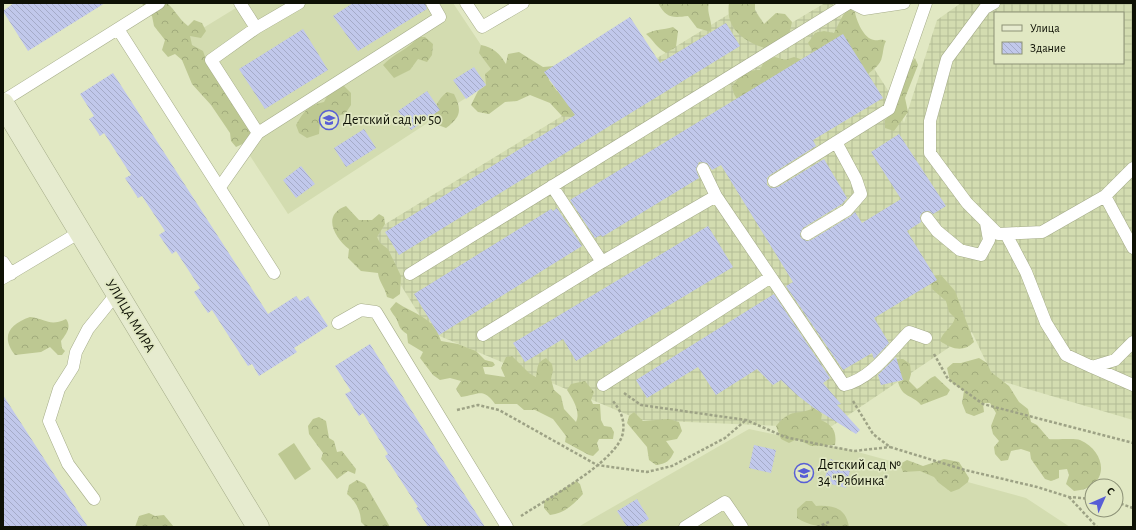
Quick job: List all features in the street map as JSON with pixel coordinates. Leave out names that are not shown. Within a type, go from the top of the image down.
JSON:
[{"type":"main road","name":"УЛИЦА МИРА","points":[[3,104],[258,527]]},
{"type":"lane","points":[[3,101],[159,3]]},
{"type":"lane","points":[[240,3],[256,28]]},
{"type":"lane","points":[[258,133],[211,60],[256,28],[299,3]]},
{"type":"lane","points":[[220,187],[258,133],[440,17],[432,3]]},
{"type":"lane","points":[[466,3],[482,27],[523,3]]},
{"type":"lane","points":[[410,274],[850,3],[864,9],[904,3]]},
{"type":"lane","points":[[774,181],[889,109],[926,3]]},
{"type":"lane","points":[[994,3],[985,8],[947,58],[930,120],[930,153],[967,203],[998,234],[1042,232],[1105,196],[1133,168]]},
{"type":"lane","points":[[118,29],[274,273]]},
{"type":"lane","points":[[807,234],[847,210],[861,194],[856,179],[836,142]]},
{"type":"lane","points":[[703,169],[716,196],[844,385],[853,383],[868,374],[909,332],[926,338]]},
{"type":"lane","points":[[552,186],[602,262]]},
{"type":"lane","points":[[483,335],[602,262],[716,196]]},
{"type":"lane","points":[[1105,196],[1133,248]]},
{"type":"lane","points":[[928,218],[937,230],[960,250],[981,255],[989,240],[986,223]]},
{"type":"lane","points":[[3,262],[7,276],[80,232]]},
{"type":"lane","points":[[1006,234],[1026,272],[1046,323],[1066,355],[1133,385]]},
{"type":"lane","points":[[608,382],[771,277]]},
{"type":"lane","points":[[94,499],[68,464],[49,421],[59,389],[73,366],[76,352],[88,329],[117,293]]},
{"type":"lane","points":[[338,323],[361,310],[376,312],[507,526]]},
{"type":"lane","points":[[1092,367],[1115,360],[1133,342]]},
{"type":"lane","points":[[685,527],[725,502],[742,527]]},
{"type":"path","points":[[926,338],[948,379],[983,404],[1133,443]]},
{"type":"path","points":[[608,382],[641,406],[746,420],[785,437],[854,451],[890,447]]},
{"type":"path","points":[[507,526],[582,477],[612,453],[623,433],[622,413],[608,382]]},
{"type":"path","points":[[844,385],[873,434],[890,447],[965,470],[1037,487],[1069,497],[1084,498]]},
{"type":"path","points":[[440,417],[454,411],[478,405],[499,410],[597,465],[647,472],[672,466],[725,438],[746,420]]},
{"type":"path","points":[[1069,497],[1097,527]]},
{"type":"path","points":[[817,527],[830,522]]},
{"type":"shaded area","name":"Детский сад № 50","points":[[244,3],[453,3],[501,75],[288,214],[177,44]]},
{"type":"shaded area","points":[[747,3],[751,3],[771,35],[825,3],[832,3],[898,106],[904,123],[937,20],[961,3],[1133,3],[1133,420],[994,379],[972,332],[829,428],[640,420],[430,332],[369,234]]},
{"type":"shaded area","name":"Детский сад № 34 \"Рябинка\"","points":[[749,429],[854,451],[1026,498],[1070,527],[578,527]]},
{"type":"green space","points":[[142,3],[167,3],[188,26],[194,20],[202,23],[206,31],[201,38],[190,36],[192,45],[203,51],[209,68],[252,133],[247,142],[236,147],[231,141],[230,133],[211,105],[192,84],[182,60],[175,54],[168,57],[162,50],[165,40],[154,26],[152,16],[146,11]]},
{"type":"green space","points":[[658,3],[709,3],[708,10],[711,32],[697,28],[688,16],[670,16],[664,12]]},
{"type":"green space","points":[[729,3],[755,3],[755,11],[764,24],[776,13],[785,14],[792,22],[789,35],[768,49],[752,43],[738,34],[734,28],[730,21]]},
{"type":"green space","points":[[849,8],[855,12],[857,20],[864,33],[870,39],[886,41],[880,63],[875,69],[862,78],[817,59],[808,43],[815,33],[824,31],[834,33],[843,15]]},
{"type":"green space","points":[[673,27],[678,31],[676,47],[666,53],[646,34],[653,31]]},
{"type":"green space","points":[[418,37],[425,37],[433,44],[432,55],[427,62],[418,59],[410,70],[394,78],[383,65],[410,45]]},
{"type":"green space","points":[[481,45],[489,47],[496,52],[506,64],[508,54],[519,52],[543,67],[554,66],[549,80],[557,91],[567,84],[619,88],[572,117],[562,116],[550,103],[530,95],[517,101],[505,102],[489,114],[478,112],[471,105],[478,91],[486,85],[485,74],[491,69],[479,53]]},
{"type":"green space","points":[[775,57],[785,60],[794,57],[806,61],[741,106],[734,94],[732,87],[734,83],[747,72],[760,70],[765,59]]},
{"type":"green space","points":[[915,58],[918,65],[905,98],[908,112],[894,131],[885,128],[885,120],[895,109],[911,63]]},
{"type":"green space","points":[[343,85],[351,93],[351,105],[345,114],[337,116],[330,123],[320,122],[319,134],[307,138],[299,133],[296,125],[301,116],[310,107],[324,102],[327,96]]},
{"type":"green space","points":[[447,92],[454,94],[459,113],[455,120],[446,128],[438,125],[434,119],[437,104]]},
{"type":"green space","points":[[346,206],[359,220],[372,220],[379,214],[384,217],[385,224],[377,237],[380,243],[388,249],[401,276],[400,294],[393,299],[387,297],[378,273],[361,271],[348,258],[349,249],[335,233],[332,221],[334,215],[338,210]]},
{"type":"green space","points":[[941,275],[955,291],[974,342],[966,348],[953,348],[940,341],[955,318],[949,312],[946,301],[932,289],[931,284],[934,276]]},
{"type":"green space","points":[[396,302],[428,321],[438,333],[441,341],[458,344],[476,351],[485,360],[493,362],[495,365],[492,367],[483,367],[485,374],[505,377],[501,368],[506,357],[512,356],[529,373],[536,377],[539,364],[546,358],[552,364],[553,370],[551,379],[554,390],[561,396],[564,409],[576,422],[578,414],[577,410],[574,401],[567,390],[571,384],[585,381],[594,392],[591,400],[593,404],[600,404],[601,420],[604,426],[611,427],[614,432],[613,439],[599,439],[597,443],[599,450],[593,456],[589,455],[565,442],[566,436],[553,419],[535,410],[524,410],[517,404],[495,404],[487,395],[480,393],[461,397],[456,389],[461,381],[450,378],[440,380],[433,375],[420,358],[423,352],[408,343],[407,334],[401,328],[390,309]]},
{"type":"green space","points":[[30,317],[48,322],[56,322],[66,319],[68,322],[68,328],[61,341],[62,348],[65,351],[62,355],[58,355],[50,347],[41,352],[15,355],[8,342],[9,332],[17,323]]},
{"type":"green space","points":[[979,358],[987,363],[991,372],[1009,386],[1019,402],[1028,409],[1031,422],[1037,425],[1049,439],[1080,440],[1090,446],[1100,461],[1101,470],[1098,478],[1084,478],[1084,489],[1074,491],[1066,484],[1069,475],[1067,469],[1059,470],[1059,478],[1051,481],[1045,479],[1031,459],[1030,452],[1021,449],[1011,451],[1008,460],[1001,461],[995,454],[994,447],[999,441],[993,434],[991,426],[996,413],[990,403],[983,404],[984,412],[974,416],[966,413],[962,403],[964,391],[950,381],[947,368],[953,363],[961,363]]},
{"type":"green space","points":[[894,359],[903,359],[910,364],[911,374],[909,381],[917,389],[935,376],[950,390],[947,395],[921,405],[902,391],[898,382],[903,380],[889,370],[888,363]]},
{"type":"green space","points":[[814,408],[822,414],[821,420],[829,424],[835,433],[835,445],[811,446],[797,439],[789,443],[781,439],[776,426],[786,416]]},
{"type":"green space","points":[[634,412],[643,421],[669,419],[679,422],[682,431],[677,439],[666,441],[674,452],[667,462],[656,465],[649,460],[647,447],[627,423],[629,416]]},
{"type":"green space","points":[[319,417],[326,421],[329,438],[334,441],[337,452],[342,451],[356,469],[355,474],[348,471],[337,479],[321,459],[323,453],[309,434],[308,426],[313,419]]},
{"type":"green space","points":[[294,443],[311,469],[295,480],[278,454]]},
{"type":"green space","points":[[944,459],[959,462],[969,478],[968,482],[959,489],[951,492],[934,477],[920,471],[903,472],[900,464],[907,460],[923,466]]},
{"type":"green space","points":[[357,480],[365,484],[390,527],[366,527],[361,522],[357,506],[353,499],[347,494],[349,485]]},
{"type":"green space","points":[[576,481],[580,484],[583,494],[568,508],[550,515],[544,508],[544,501]]},
{"type":"green space","points":[[806,501],[812,501],[816,506],[828,506],[838,509],[845,516],[849,527],[816,526],[803,522],[797,518],[797,509]]},
{"type":"green space","points":[[149,513],[155,516],[164,515],[174,527],[135,527],[139,516]]},
{"type":"building","points":[[14,3],[105,3],[28,51],[3,11]]},
{"type":"building","points":[[353,3],[425,3],[427,9],[358,51],[333,16]]},
{"type":"building","points":[[630,17],[660,63],[726,23],[740,46],[399,255],[385,232],[575,115],[544,72]]},
{"type":"building","points":[[303,29],[328,70],[265,109],[239,69]]},
{"type":"building","points":[[843,34],[883,98],[813,140],[816,146],[770,175],[767,178],[767,185],[771,188],[778,187],[824,159],[847,198],[842,204],[803,228],[800,234],[801,238],[807,241],[811,240],[851,216],[855,212],[862,223],[901,199],[871,152],[899,134],[946,206],[933,214],[929,211],[923,212],[920,216],[921,222],[907,231],[937,280],[874,318],[889,343],[874,359],[872,353],[843,370],[786,286],[793,282],[721,165],[712,170],[707,163],[699,162],[696,169],[699,178],[602,237],[601,235],[595,238],[570,200]]},
{"type":"building","points":[[474,67],[486,85],[466,99],[453,80]]},
{"type":"building","points":[[113,73],[268,314],[296,296],[300,301],[308,296],[328,326],[294,348],[297,352],[259,376],[252,364],[248,366],[212,310],[208,313],[194,292],[200,288],[176,251],[172,254],[159,235],[165,231],[142,196],[138,198],[125,178],[131,175],[104,133],[100,136],[89,119],[94,116],[80,94]]},
{"type":"building","points":[[427,91],[440,110],[411,130],[398,111]]},
{"type":"building","points":[[364,129],[376,148],[346,167],[334,148]]},
{"type":"building","points":[[301,166],[315,184],[296,198],[283,180]]},
{"type":"building","points":[[557,208],[582,246],[439,335],[414,294],[551,209],[553,211]]},
{"type":"building","points":[[708,226],[733,267],[576,361],[563,339],[525,362],[513,343]]},
{"type":"building","points":[[774,294],[830,378],[823,383],[841,404],[837,405],[860,430],[856,434],[814,408],[781,380],[773,385],[757,369],[716,395],[698,367],[647,398],[636,380]]},
{"type":"building","points":[[370,344],[485,527],[428,527],[416,508],[418,507],[385,456],[388,454],[363,413],[359,416],[345,394],[351,391],[335,366]]},
{"type":"building","points":[[896,357],[903,380],[881,385],[878,375]]},
{"type":"building","points":[[3,395],[88,527],[3,527]]},
{"type":"building","points":[[754,445],[776,450],[771,473],[749,468]]},
{"type":"building","points":[[830,459],[851,465],[846,488],[824,482]]},
{"type":"building","points":[[637,499],[649,519],[636,527],[627,527],[617,511]]},
{"type":"place","name":"Детский сад № 50","points":[[329,120]]},
{"type":"place","name":"Детский сад № 34 \"Рябинка\"","points":[[804,473]]}]
